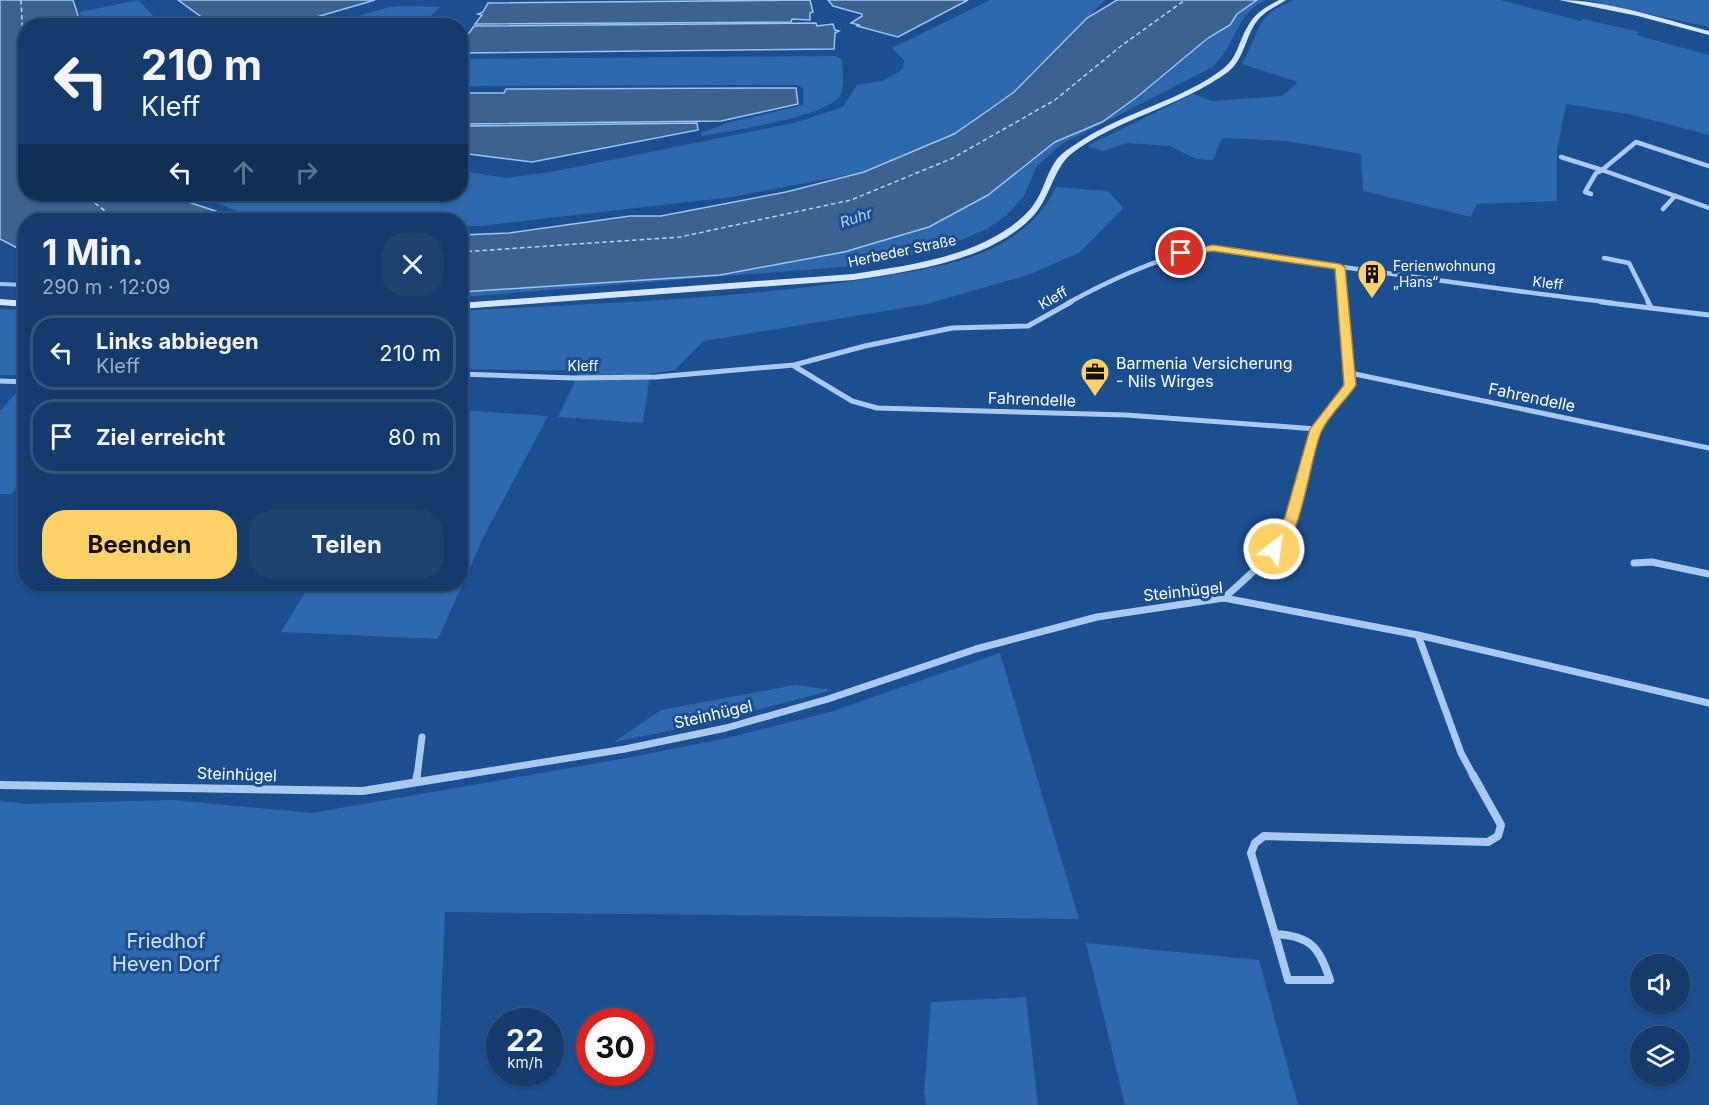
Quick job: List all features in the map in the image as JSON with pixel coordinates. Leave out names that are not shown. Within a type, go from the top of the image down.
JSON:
[{"type":"main road","name":"Herbeder Straße","points":[[468,305],[814,280],[917,265],[972,250],[1003,236],[1031,213],[1043,197],[1060,162],[1067,153],[1093,137],[1204,84],[1227,69],[1244,47],[1251,24],[1257,16],[1283,0]]},
{"type":"main road","points":[[1562,0],[1639,14],[1709,33]]},
{"type":"main road","points":[[0,302],[18,303]]},
{"type":"street","points":[[1591,194],[1585,192],[1596,173],[1602,171],[1636,142],[1709,166]]},
{"type":"street","points":[[1561,157],[1709,208]]},
{"type":"street","points":[[1662,209],[1675,196]]},
{"type":"street","name":"Kleff","points":[[468,374],[574,378],[656,377],[794,365],[952,328],[1028,326],[1094,289],[1196,249],[1213,248],[1451,284],[1709,315]]},
{"type":"street","points":[[1604,258],[1629,263],[1651,308]]},
{"type":"street","points":[[1224,598],[1266,559],[1282,540],[1292,517],[1316,429],[1350,385],[1340,267]]},
{"type":"street","name":"Fahrendelle","points":[[794,365],[852,401],[877,408],[1126,415],[1316,429]]},
{"type":"street","name":"Fahrendelle","points":[[1350,373],[1709,448]]},
{"type":"street","points":[[0,381],[18,382]]},
{"type":"street","points":[[1634,563],[1652,562],[1709,574]]},
{"type":"street","name":"Steinhügel","points":[[0,785],[363,791],[625,749],[726,728],[828,699],[976,649],[1042,631],[1097,617],[1224,598],[1418,635],[1709,703]]},
{"type":"street","points":[[1274,934],[1301,937],[1315,945],[1323,956],[1330,980],[1288,980],[1274,934],[1251,853],[1255,843],[1264,836],[1488,842],[1495,840],[1501,834],[1501,825],[1461,753],[1418,635]]},
{"type":"street","points":[[416,782],[422,737]]},
{"type":"green space","points":[[138,0],[155,18],[81,18],[80,12]]},
{"type":"green space","points":[[990,0],[1105,0],[1014,92],[954,134],[864,172],[732,197],[480,226],[468,226],[468,213],[243,213],[211,201],[468,201],[468,172],[507,178],[551,172],[794,123],[843,107],[857,85],[883,81],[903,69],[904,60],[892,48]]},
{"type":"green space","points":[[1257,0],[1266,0],[1248,13],[1213,67],[1062,144],[1037,166],[1024,196],[1007,215],[987,229],[939,249],[867,265],[468,296],[468,292],[720,275],[844,252],[929,227],[988,195],[1055,142],[1102,122],[1137,97],[1208,38],[1230,25],[1237,14]]},
{"type":"green space","points":[[1294,0],[1500,0],[1580,21],[1583,19],[1640,32],[1636,35],[1709,55],[1709,135],[1633,115],[1566,104],[1557,151],[1557,201],[1477,204],[1471,217],[1363,191],[1361,154],[1287,141],[1222,138],[1213,160],[1196,159],[1170,146],[1127,143],[1103,151],[1087,146],[1193,94],[1212,101],[1282,96],[1298,82],[1242,64],[1265,19],[1281,6]]},
{"type":"green space","points":[[1584,0],[1709,0],[1709,27]]},
{"type":"green space","points":[[390,7],[440,7],[429,18],[350,18]]},
{"type":"green space","points":[[835,56],[842,59],[843,83],[840,96],[831,104],[817,110],[798,117],[754,127],[702,136],[701,133],[727,123],[803,105],[803,88],[797,85],[468,86],[468,59]]},
{"type":"green space","points":[[1056,187],[1108,191],[1123,208],[1079,253],[1028,275],[927,304],[704,341],[675,370],[650,374],[643,423],[558,417],[580,371],[468,369],[468,311],[760,292],[810,287],[936,267],[966,259],[1003,243],[1034,219],[1050,199]]},
{"type":"green space","points":[[0,309],[18,310],[18,375],[0,375]]},
{"type":"green space","points":[[18,391],[18,486],[11,494],[0,494],[0,411]]},
{"type":"green space","points":[[468,410],[548,416],[484,536],[468,572]]},
{"type":"green space","points":[[306,591],[459,591],[438,639],[281,632]]},
{"type":"green space","name":"Friedhof Heven Dorf","points":[[1000,653],[1079,919],[445,912],[437,1105],[0,1105],[0,801],[28,804],[172,800],[312,813],[627,758],[727,738],[830,712]]},
{"type":"green space","points":[[795,685],[832,690],[717,721],[614,742],[661,710]]},
{"type":"green space","points":[[1086,943],[1259,960],[1298,1105],[1125,1105]]},
{"type":"green space","points":[[1026,997],[1038,1105],[926,1105],[924,1094],[931,1002]]},
{"type":"water","points":[[0,0],[73,0],[79,18],[18,18],[18,201],[185,201],[222,213],[18,213],[18,248],[0,239]]},
{"type":"water","points":[[178,0],[375,0],[313,18],[203,18]]},
{"type":"water","points":[[810,0],[813,12],[810,13],[810,20],[792,19],[791,22],[475,24],[482,15],[478,14],[483,12],[488,3]]},
{"type":"water","points":[[828,0],[968,0],[898,37],[851,23],[862,14],[833,6]]},
{"type":"water","name":"Ruhr","points":[[1117,0],[1257,0],[1237,14],[1230,25],[1208,38],[1137,97],[1102,122],[1055,142],[988,195],[929,227],[844,252],[720,275],[468,292],[468,235],[509,233],[630,216],[661,216],[786,192],[864,172],[954,134],[1014,92],[1087,18]]},
{"type":"water","points":[[816,23],[817,26],[833,24],[835,30],[839,31],[835,33],[834,49],[468,53],[468,33],[474,26]]},
{"type":"water","points":[[796,88],[798,104],[721,121],[468,124],[468,93],[504,93],[506,89]]},
{"type":"water","points":[[697,123],[698,130],[532,162],[468,154],[468,126]]},
{"type":"waterway","points":[[0,284],[18,285]]},
{"type":"ferry route","points":[[21,0],[22,18]]},
{"type":"ferry route","points":[[468,251],[680,237],[851,200],[953,158],[1055,100],[1121,46],[1185,0]]},
{"type":"ferry route","points":[[92,201],[108,213]]},
{"type":"place","name":"Ferienwohnung „Hans“","points":[[1372,300]]},
{"type":"place","name":"Barmenia Versicherung - Nils Wirges","points":[[1095,398]]},
{"type":"route","points":[[1181,253],[1213,248],[1340,267],[1350,385],[1316,429],[1292,517],[1282,540],[1274,549]]}]
